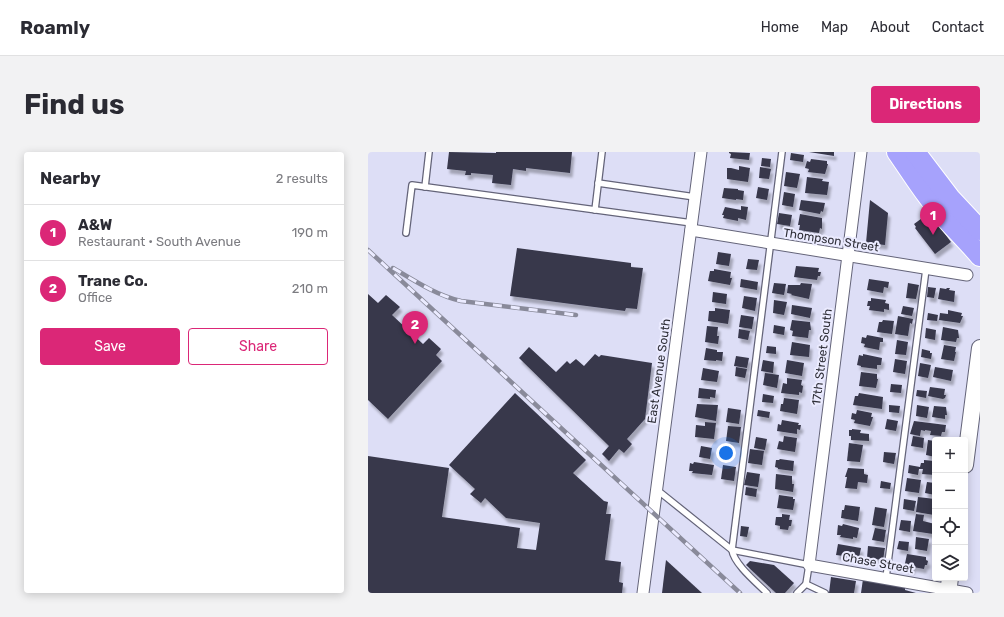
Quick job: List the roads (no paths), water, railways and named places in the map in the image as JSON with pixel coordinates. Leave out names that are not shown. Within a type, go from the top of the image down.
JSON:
[{"type":"highway","points":[[897,152],[932,202],[980,256]]},
{"type":"highway","points":[[915,152],[950,198],[980,230]]},
{"type":"street","name":"East Avenue South","points":[[643,593],[701,152]]},
{"type":"street","name":"17th Street South","points":[[809,565],[861,152]]},
{"type":"street","name":"Thompson Street","points":[[691,227],[770,243],[967,275]]},
{"type":"street","points":[[968,453],[975,424],[980,348]]},
{"type":"street","name":"Chase Street","points":[[809,565],[949,587],[967,593]]},
{"type":"lane","points":[[425,187],[429,152]]},
{"type":"lane","points":[[595,210],[602,152]]},
{"type":"lane","points":[[767,593],[738,564],[732,555],[732,550],[782,152]]},
{"type":"lane","points":[[598,183],[695,197]]},
{"type":"lane","points":[[406,233],[412,185],[595,210],[691,227]]},
{"type":"lane","points":[[886,578],[926,268]]},
{"type":"lane","points":[[656,489],[732,550],[809,565],[806,584],[797,593]]},
{"type":"lane","points":[[806,584],[825,593]]},
{"type":"railway","points":[[368,250],[740,593]]},
{"type":"railway","points":[[393,268],[434,291],[461,301],[576,315]]},
{"type":"place","name":"A&W","points":[[933,235]]},
{"type":"place","name":"Trane Co.","points":[[415,344]]}]
